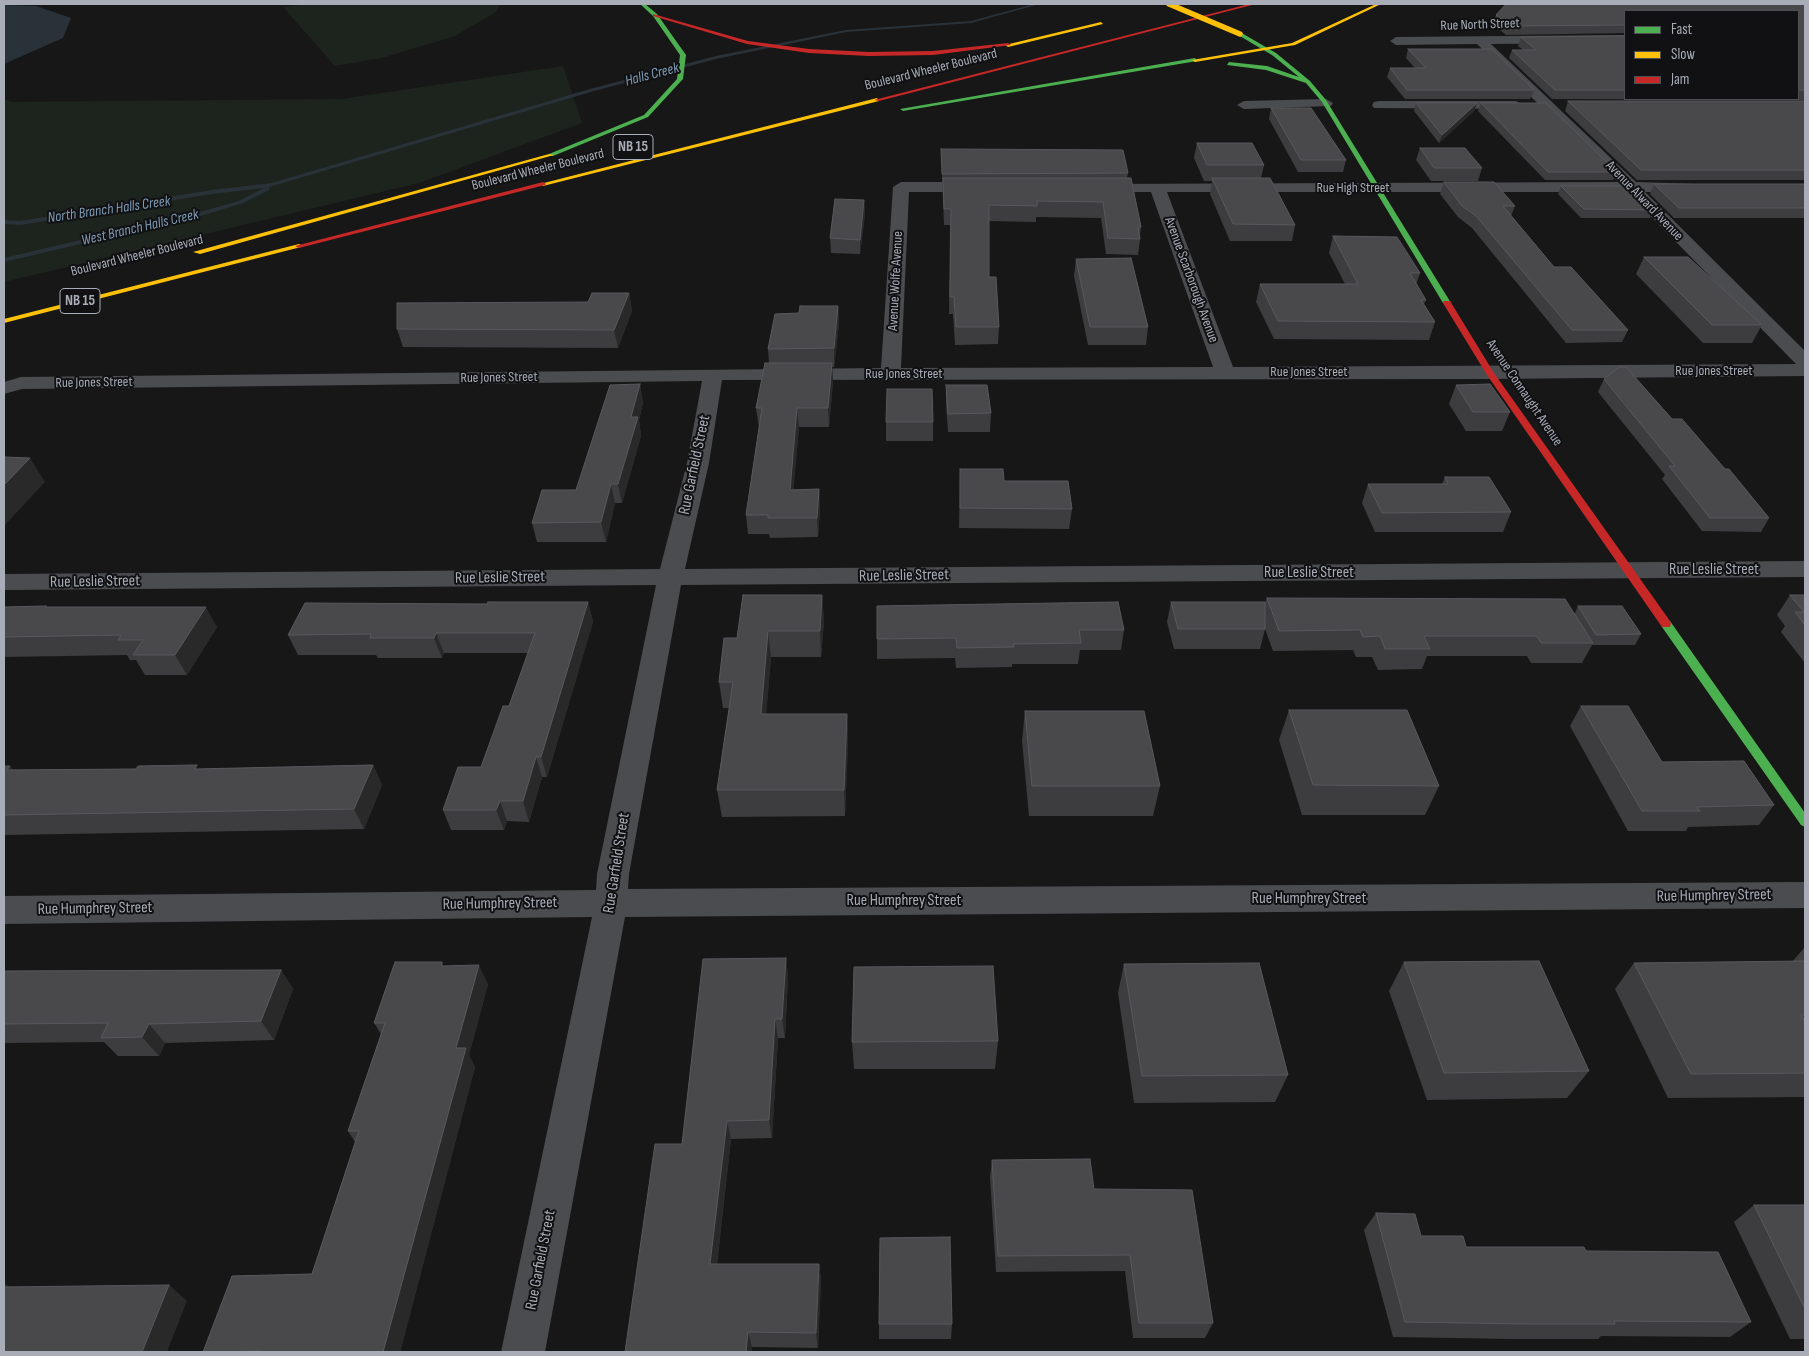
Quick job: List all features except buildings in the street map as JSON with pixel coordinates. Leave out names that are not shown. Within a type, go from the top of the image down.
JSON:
[{"type":"main road","points":[[642,4],[655,15]]},
{"type":"main road","name":"Avenue Connaught Avenue","points":[[1169,4],[1195,13],[1267,48],[1308,82],[1326,103],[1490,373],[1805,822]]},
{"type":"main road","points":[[1157,10],[1185,4]]},
{"type":"main road","points":[[1131,23],[1208,4]]},
{"type":"main road","name":"Boulevard Wheeler Boulevard","points":[[4,321],[1254,4]]},
{"type":"main road","points":[[894,111],[1175,66],[1293,44],[1379,4]]},
{"type":"main road","name":"Boulevard Wheeler Boulevard","points":[[655,15],[697,29],[748,42],[809,51],[869,54],[952,51],[1008,45],[1111,24],[986,59]]},
{"type":"main road","name":"Boulevard Wheeler Boulevard","points":[[541,170],[183,258],[555,154],[646,116],[680,80],[683,55],[655,15]]},
{"type":"main road","points":[[1175,66],[1218,62],[1267,68],[1308,82]]},
{"type":"main road","points":[[156,282],[261,261],[788,128],[865,116]]},
{"type":"street","name":"Rue North Street","points":[[1396,40],[1482,42],[1495,38],[1624,39]]},
{"type":"street","name":"Avenue Alward Avenue","points":[[1482,42],[1632,187],[1684,242],[1805,362]]},
{"type":"street","points":[[1244,105],[1326,103]]},
{"type":"street","points":[[1379,105],[1568,104]]},
{"type":"street","name":"Avenue Wolfe Avenue","points":[[891,374],[901,187],[1000,187]]},
{"type":"street","name":"Rue High Street","points":[[1078,187],[1709,187]]},
{"type":"street","name":"Avenue Scarborough Avenue","points":[[1157,187],[1225,372]]},
{"type":"street","name":"Rue Jones Street","points":[[4,388],[21,383],[713,374],[1490,373],[1805,370]]},
{"type":"street","name":"Rue Garfield Street","points":[[523,1352],[611,903],[613,874],[670,578],[698,463],[713,374]]},
{"type":"street","name":"Rue Leslie Street","points":[[4,582],[600,576],[670,578],[1805,569]]},
{"type":"street","name":"Rue Humphrey Street","points":[[4,910],[611,903],[1805,895]]},
{"type":"shaded area","points":[[310,4],[501,4],[496,12],[455,36],[382,58],[335,66],[283,7]]},
{"type":"shaded area","points":[[4,5],[36,6],[71,18],[63,38],[4,64]]},
{"type":"shaded area","points":[[563,66],[582,123],[419,183],[4,282],[4,99],[12,102],[342,99]]},
{"type":"waterway","name":"Halls Creek","points":[[4,222],[20,223],[212,192],[273,185],[592,90],[716,58],[846,31],[971,22],[1038,4]]},
{"type":"waterway","name":"West Branch Halls Creek","points":[[4,260],[202,214],[241,202],[267,189]]},
{"type":"traffic: fast","points":[[551,155],[646,116],[680,79],[683,55],[655,15],[642,4]]},
{"type":"traffic: fast","points":[[1240,34],[1274,54],[1308,82],[1324,101],[1447,303]]},
{"type":"traffic: fast","points":[[903,109],[1195,60]]},
{"type":"traffic: fast","points":[[1229,64],[1267,68],[1308,82]]},
{"type":"traffic: fast","points":[[1666,624],[1805,822]]},
{"type":"traffic: slow","points":[[1169,4],[1240,34]]},
{"type":"traffic: slow","points":[[1195,60],[1293,44],[1379,4]]},
{"type":"traffic: slow","points":[[1008,45],[1101,23]]},
{"type":"traffic: slow","points":[[543,184],[877,100]]},
{"type":"traffic: slow","points":[[197,252],[551,155]]},
{"type":"traffic: slow","points":[[4,321],[299,246]]},
{"type":"traffic: jam","points":[[877,100],[1254,4]]},
{"type":"traffic: jam","points":[[655,15],[747,42],[809,51],[869,54],[933,53],[1008,45]]},
{"type":"traffic: jam","points":[[299,246],[543,184]]},
{"type":"traffic: jam","points":[[1447,303],[1490,373],[1666,624]]},
{"type":"water label","name":"North Branch Halls Creek","points":[[109,210]]}]
